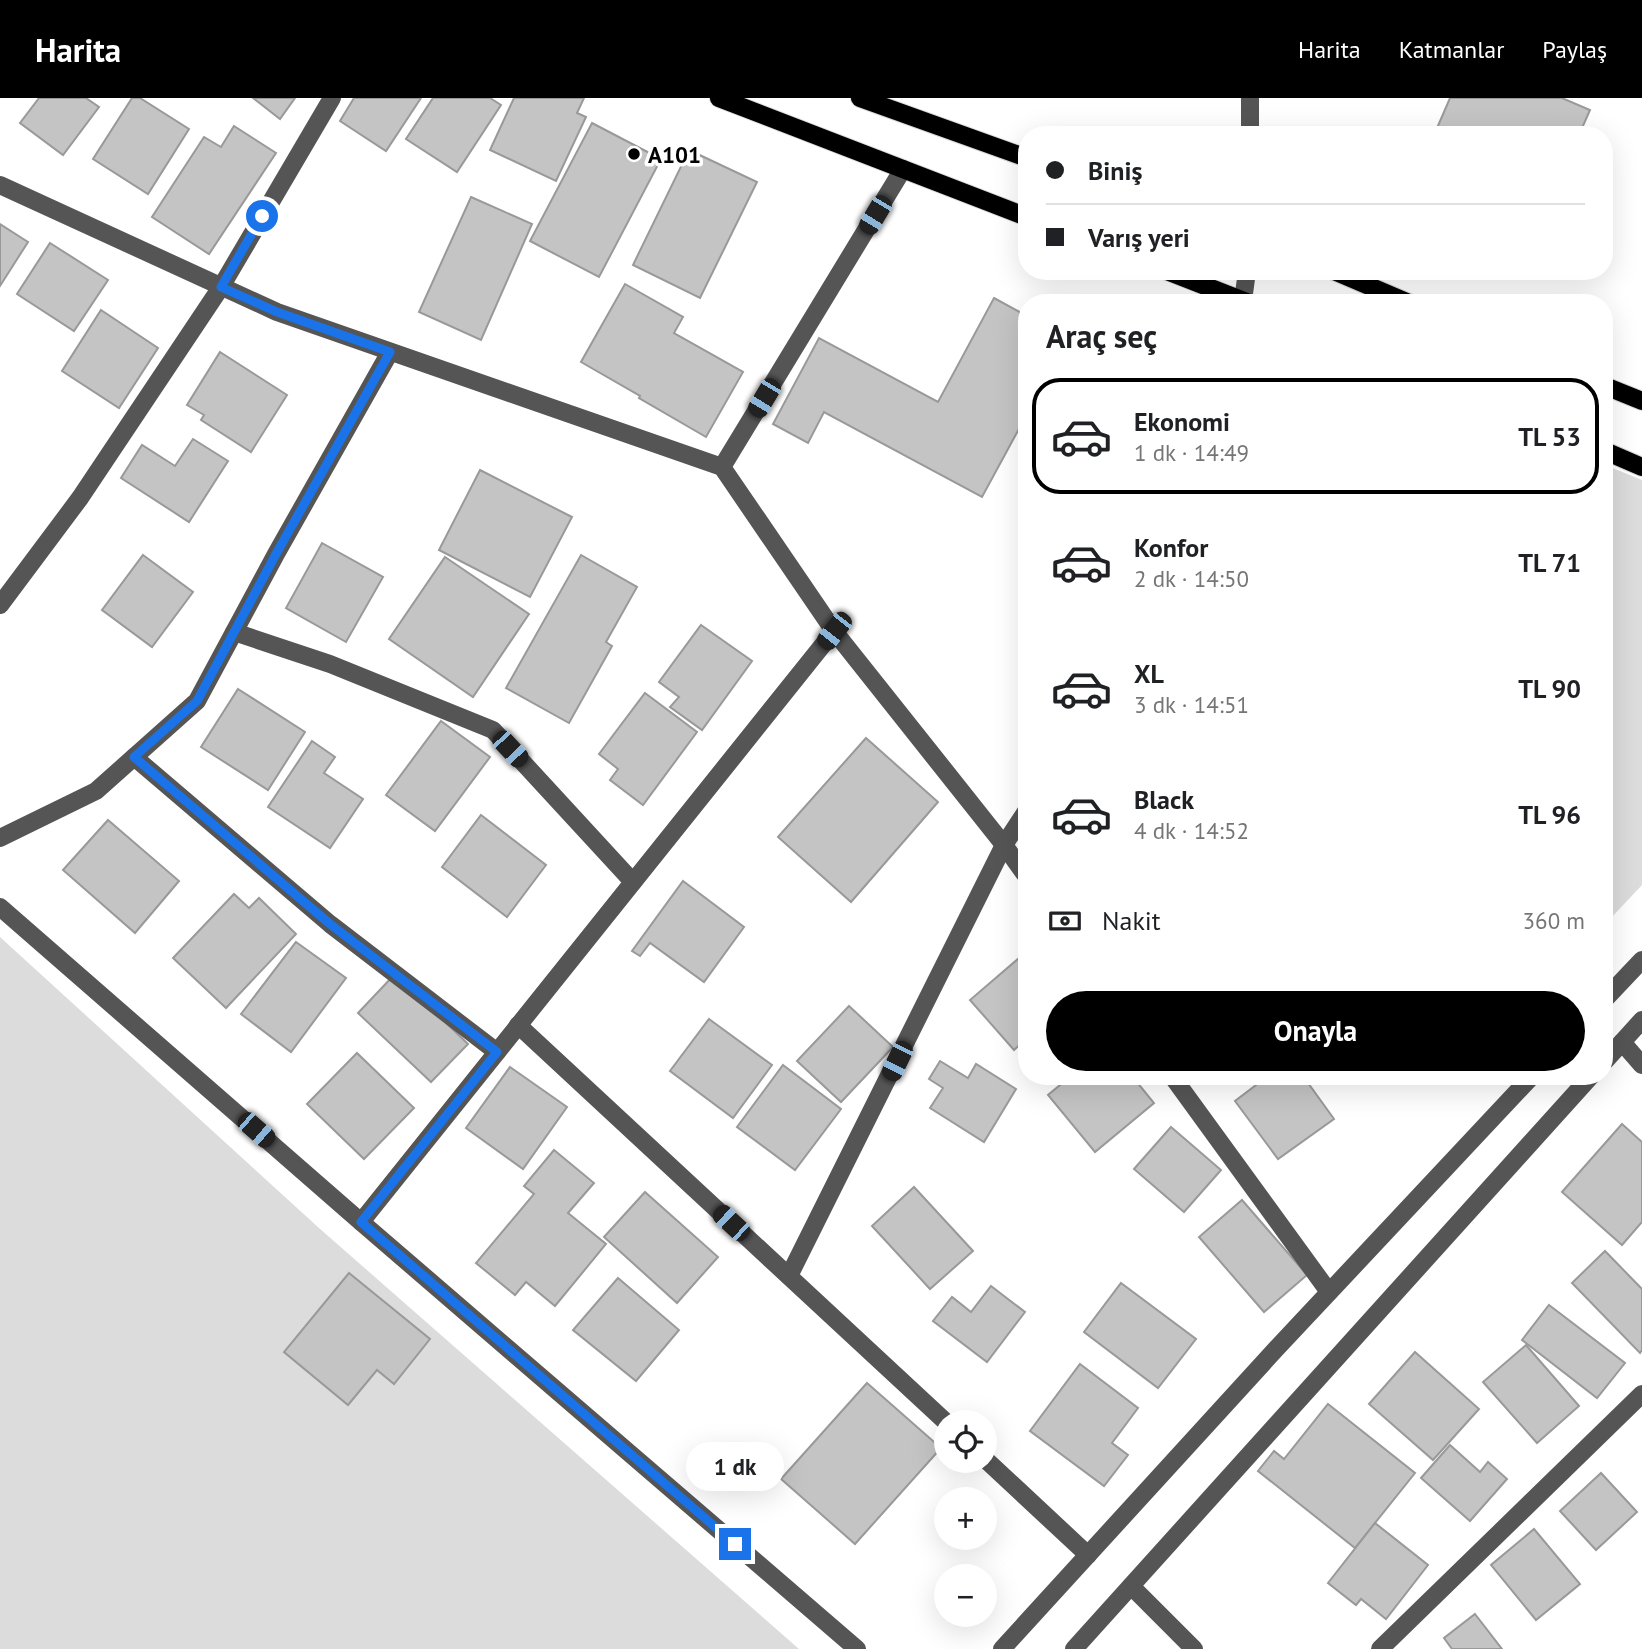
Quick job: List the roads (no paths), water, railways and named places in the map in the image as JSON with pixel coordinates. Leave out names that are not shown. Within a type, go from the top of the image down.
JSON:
[{"type":"main road","points":[[719,98],[1018,214]]},
{"type":"main road","points":[[860,98],[1018,155]]},
{"type":"main road","points":[[1190,280],[1226,294]]},
{"type":"main road","points":[[1355,280],[1388,294]]},
{"type":"main road","points":[[1613,389],[1642,401]]},
{"type":"main road","points":[[1613,454],[1642,467]]},
{"type":"street","points":[[0,605],[80,498],[221,287],[332,98]]},
{"type":"street","points":[[1250,98],[1250,126]]},
{"type":"street","points":[[722,467],[903,169]]},
{"type":"street","points":[[0,185],[277,312],[722,467],[834,631],[1018,864]]},
{"type":"street","points":[[0,838],[96,791],[197,701],[390,352]]},
{"type":"street","points":[[361,1222],[834,631]]},
{"type":"street","points":[[234,632],[330,664],[493,730],[633,881]]},
{"type":"street","points":[[134,757],[330,924],[497,1052]]},
{"type":"street","points":[[789,1276],[1004,845],[1018,824]]},
{"type":"street","points":[[0,907],[857,1649]]},
{"type":"street","points":[[1613,991],[1642,960]]},
{"type":"street","points":[[1613,1052],[1642,1020]]},
{"type":"street","points":[[518,1025],[934,1411]]},
{"type":"street","points":[[1622,1042],[1642,1065]]},
{"type":"street","points":[[1179,1085],[1329,1292]]},
{"type":"street","points":[[1002,1649],[1329,1292],[1524,1085]]},
{"type":"street","points":[[1074,1649],[1583,1085]]},
{"type":"street","points":[[1380,1649],[1642,1394]]},
{"type":"street","points":[[997,1470],[1088,1555]]},
{"type":"street","points":[[1131,1586],[1194,1649]]},
{"type":"place","name":"A101","points":[[634,154]]}]
